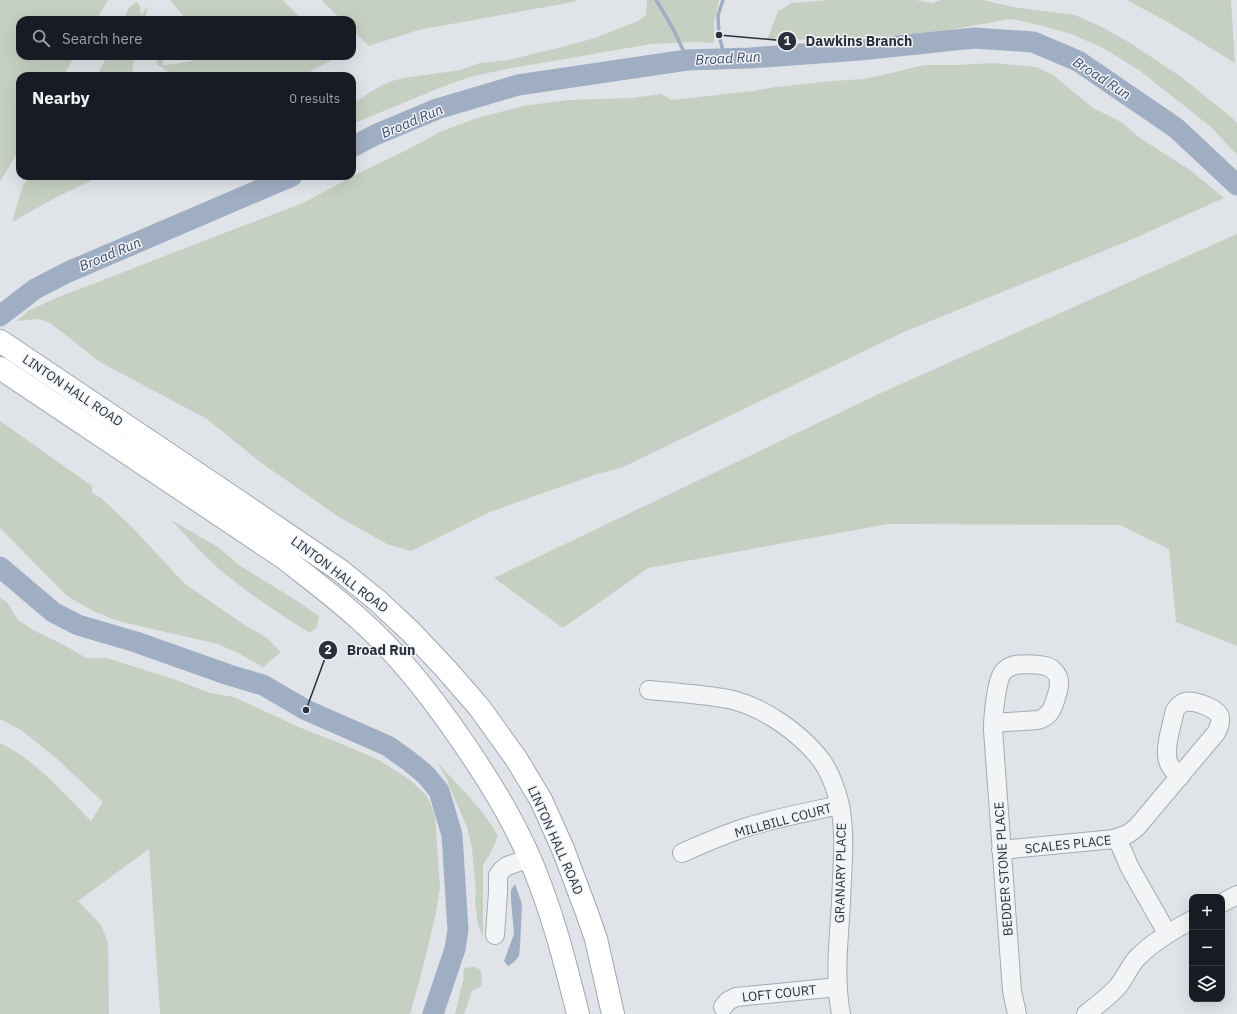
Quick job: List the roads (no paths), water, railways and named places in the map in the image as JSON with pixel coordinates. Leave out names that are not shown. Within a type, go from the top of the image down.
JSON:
[{"type":"main road","name":"LINTON HALL ROAD","points":[[0,341],[341,571],[378,600],[445,668],[479,707],[517,760],[541,800],[563,849],[596,939],[613,1014]]},
{"type":"main road","name":"LINTON HALL ROAD","points":[[8,373],[284,558],[360,620],[393,653],[422,686],[454,728],[499,797],[517,831],[530,858],[558,935],[578,1014]]},
{"type":"street","name":"GRANARY PLACE","points":[[649,690],[711,696],[757,708],[800,738],[818,756],[836,791],[842,821],[843,856],[837,973],[841,1014]]},
{"type":"street","name":"BEDDER STONE PLACE","points":[[993,723],[1012,991],[1017,1014]]},
{"type":"street","name":"SCALES PLACE","points":[[1001,850],[1117,838],[1128,834],[1137,827],[1180,777]]},
{"type":"street","name":"MILLBILL COURT","points":[[682,853],[743,828],[840,805]]},
{"type":"street","points":[[1117,838],[1130,868],[1167,934]]},
{"type":"street","points":[[495,935],[498,875],[507,866],[530,858]]},
{"type":"street","points":[[1225,901],[1237,895]]},
{"type":"street","points":[[1086,1014],[1118,986],[1126,972],[1138,957],[1154,943],[1189,922]]},
{"type":"street","name":"LOFT COURT","points":[[723,1007],[728,1001],[736,997],[838,987]]},
{"type":"water","points":[[515,884],[522,904],[520,947],[519,956],[508,966],[504,961],[514,934],[511,890]]},
{"type":"waterway","points":[[656,0],[673,29],[687,60]]},
{"type":"waterway","points":[[723,0],[718,15],[719,35],[725,59]]},
{"type":"waterway","name":"Broad Run","points":[[356,145],[375,135],[437,109],[518,85],[687,60],[750,58],[860,50],[974,38],[1033,42],[1078,61],[1176,128],[1237,185]]},
{"type":"waterway","name":"Broad Run","points":[[0,316],[35,289],[68,272],[283,180]]},
{"type":"waterway","name":"Broad Run","points":[[0,567],[53,612],[78,625],[136,642],[229,675],[263,685],[306,710],[388,746],[426,775],[439,791],[452,835],[458,930],[455,949],[433,1014]]},
{"type":"place","name":"Dawkins Branch","points":[[719,35]]},
{"type":"place","name":"Broad Run","points":[[306,710]]}]
